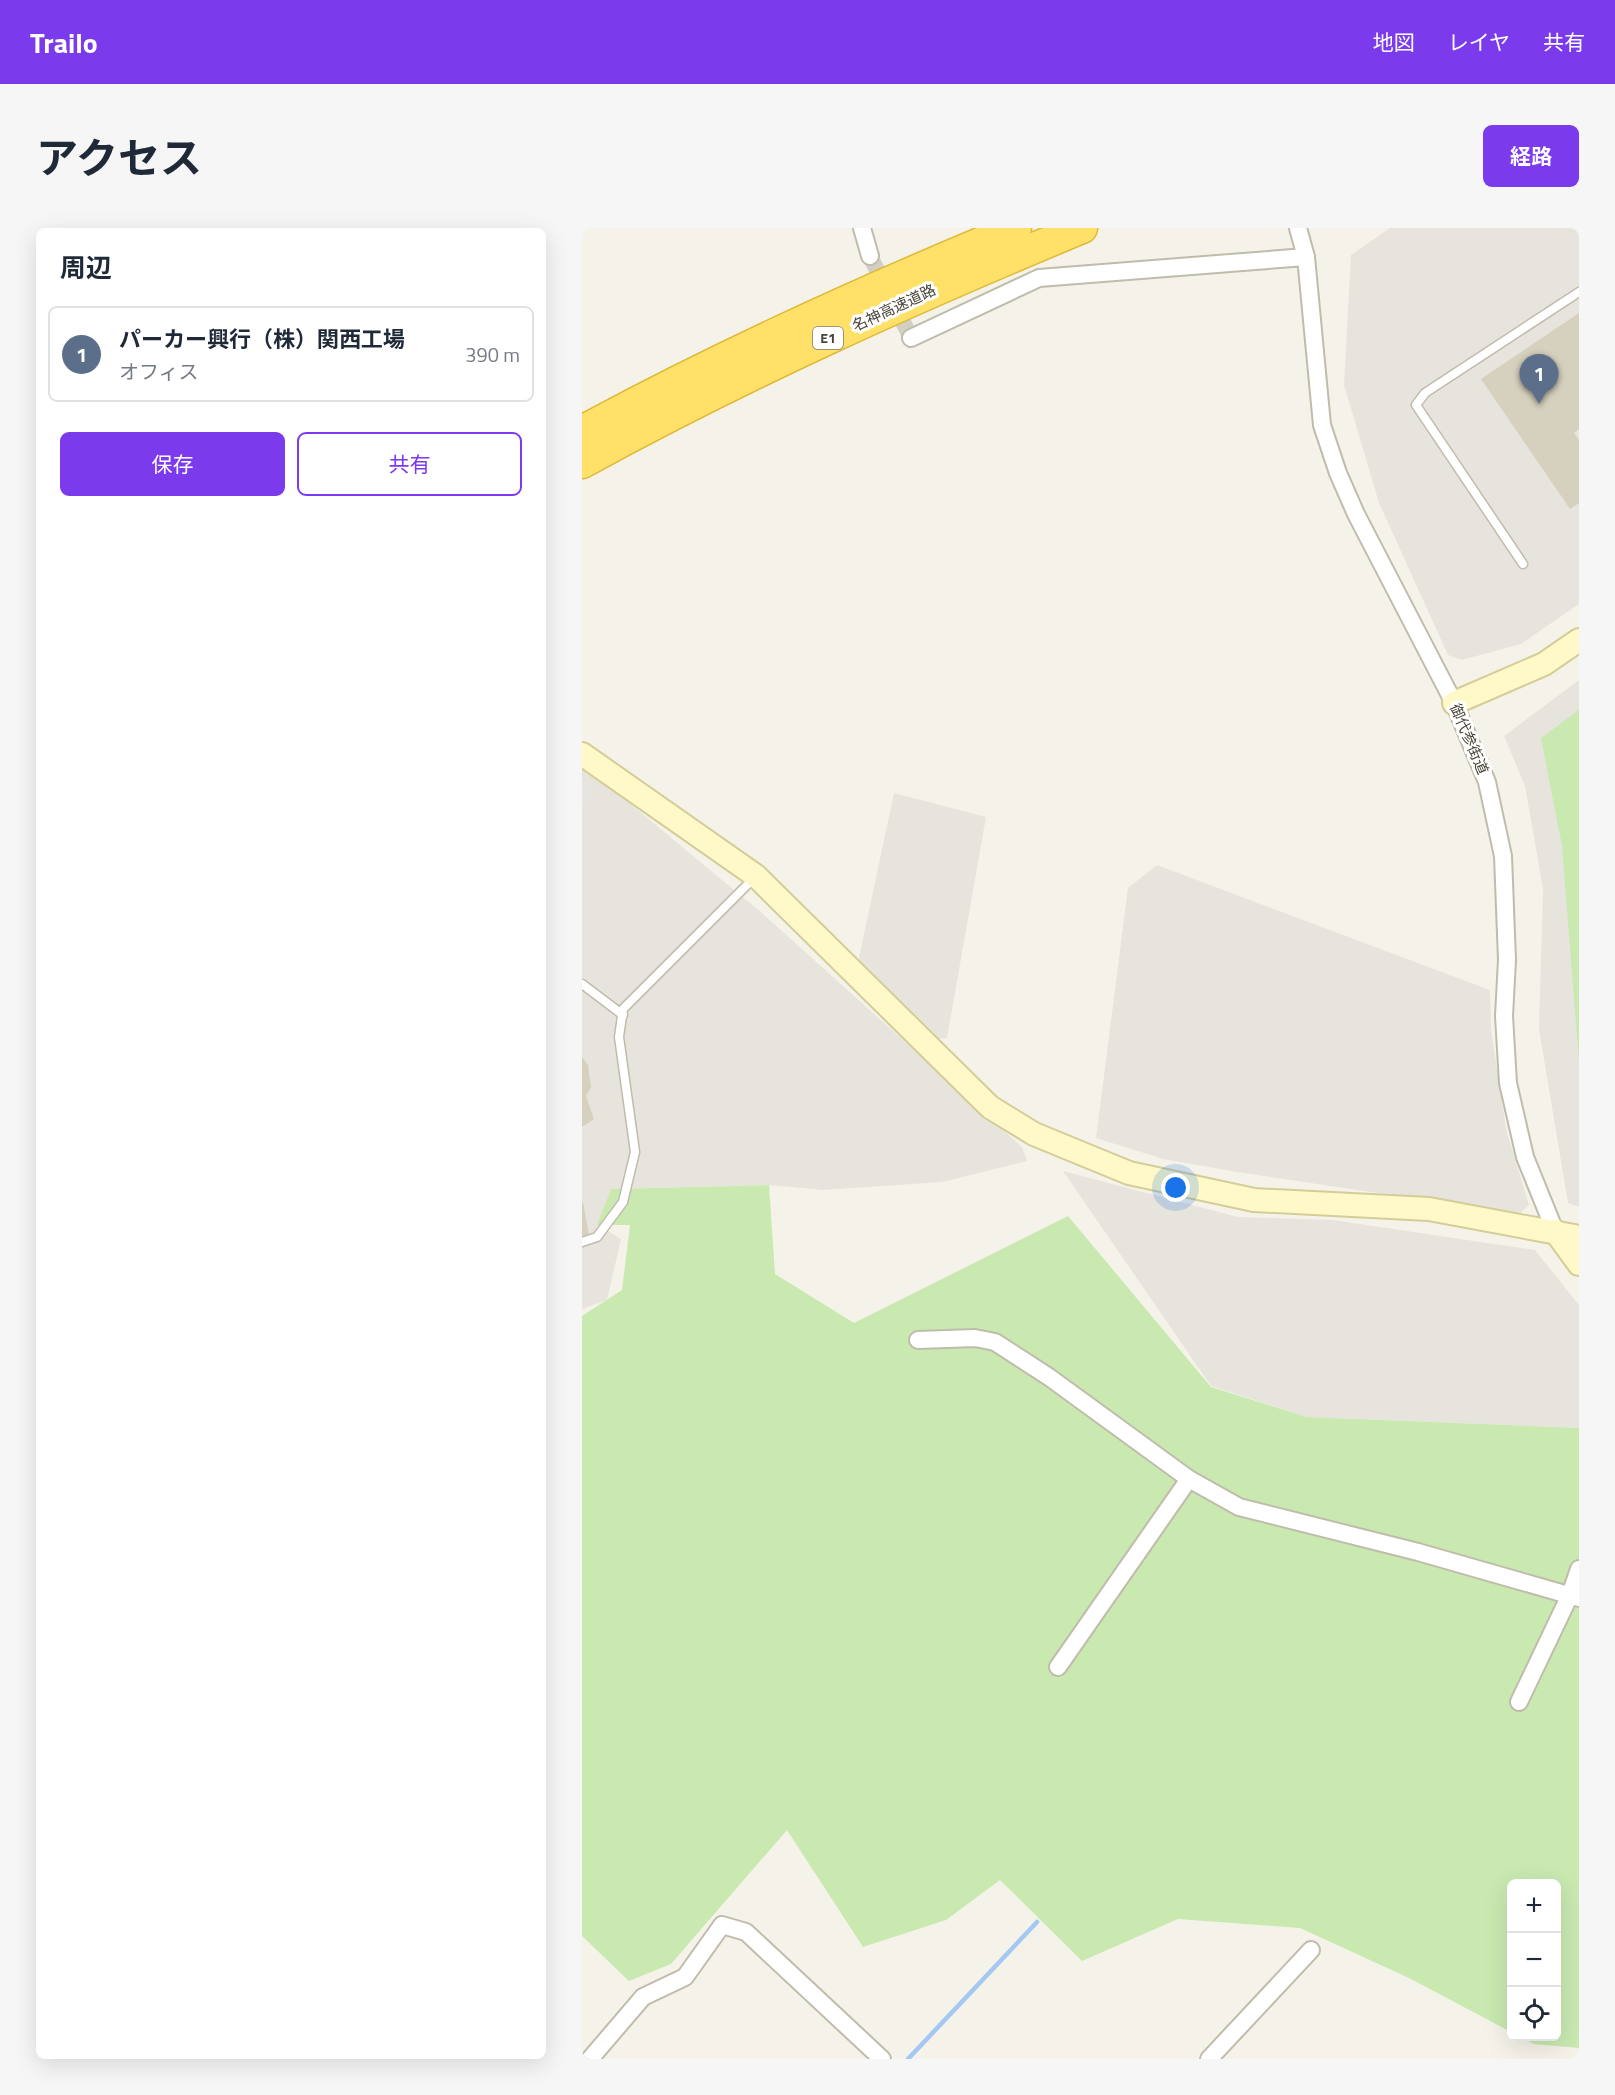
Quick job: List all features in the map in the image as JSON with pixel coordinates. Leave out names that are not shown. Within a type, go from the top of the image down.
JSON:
[{"type":"highway","name":"名神高速道路","points":[[582,431],[777,333],[912,270],[1016,228]]},
{"type":"highway","name":"名神高速道路","points":[[582,463],[648,426],[800,351],[924,294],[1082,228]]},
{"type":"street","points":[[862,228],[870,256]]},
{"type":"street","name":"御代参街道","points":[[1298,228],[1306,257],[1322,425],[1334,463],[1356,514],[1454,703],[1487,782],[1503,856],[1507,960],[1504,1016],[1508,1083],[1525,1158],[1555,1231],[1579,1264]]},
{"type":"street","points":[[911,338],[1039,278],[1306,257]]},
{"type":"street","points":[[1454,703],[1544,664],[1579,640]]},
{"type":"street","points":[[582,754],[756,876],[990,1107],[1034,1134],[1129,1173],[1254,1200],[1429,1209],[1579,1237]]},
{"type":"street","points":[[918,1340],[975,1338],[994,1342],[1049,1377],[1189,1479],[1239,1507],[1441,1558],[1575,1596]]},
{"type":"street","points":[[1058,1667],[1189,1479]]},
{"type":"street","points":[[1519,1702],[1575,1596],[1579,1569]]},
{"type":"street","points":[[590,2059],[643,1997],[685,1977],[722,1925],[746,1932],[882,2059]]},
{"type":"street","points":[[1209,2059],[1311,1950]]},
{"type":"lane","points":[[1523,564],[1416,405],[1425,393],[1579,292]]},
{"type":"lane","points":[[582,1242],[597,1237],[623,1202],[635,1152],[619,1037],[623,1009],[756,876]]},
{"type":"lane","points":[[582,984],[622,1015]]},
{"type":"shaded area","points":[[1390,228],[1579,228],[1579,604],[1521,644],[1462,660],[1448,655],[1379,503],[1344,385],[1351,255]]},
{"type":"shaded area","points":[[1579,680],[1579,1207],[1568,1203],[1539,1029],[1543,889],[1525,786],[1504,736]]},
{"type":"shaded area","points":[[582,768],[616,792],[763,914],[1022,1147],[1027,1161],[942,1182],[823,1190],[769,1185],[611,1189],[598,1225],[621,1239],[607,1300],[582,1309]]},
{"type":"shaded area","points":[[582,781],[595,792],[582,810]]},
{"type":"shaded area","points":[[894,793],[986,817],[947,1038],[939,1039],[857,967]]},
{"type":"shaded area","points":[[1157,865],[1490,990],[1491,1029],[1506,1129],[1529,1205],[1519,1214],[1237,1172],[1163,1159],[1096,1138],[1128,888]]},
{"type":"shaded area","points":[[1063,1171],[1238,1217],[1333,1220],[1535,1250],[1579,1305],[1579,1428],[1307,1417],[1211,1386]]},
{"type":"green space","points":[[1579,710],[1579,1062],[1562,846],[1541,738]]},
{"type":"green space","points":[[769,1185],[775,1274],[854,1323],[1068,1216],[1211,1387],[1307,1417],[1579,1428],[1579,2048],[1534,2044],[1528,2041],[1561,2041],[1561,1879],[1507,1879],[1507,2030],[1409,1978],[1300,1928],[1178,1919],[1082,1961],[1000,1880],[946,1920],[863,1947],[787,1830],[671,1964],[629,1981],[582,1936],[582,1316],[622,1290],[630,1225],[597,1225],[611,1189]]},
{"type":"building","points":[[1579,313],[1579,429],[1574,433],[1579,440],[1579,503],[1570,509],[1481,379]]},
{"type":"building","points":[[582,1057],[588,1065],[591,1087],[586,1096],[594,1119],[582,1127]]},
{"type":"building","points":[[582,1203],[589,1235],[582,1236]]},
{"type":"waterway","points":[[908,2059],[1037,1922]]},
{"type":"tunnel","points":[[870,256],[911,338]]},
{"type":"place","name":"パーカー興行（株）関西工場","points":[[1539,404]]}]
